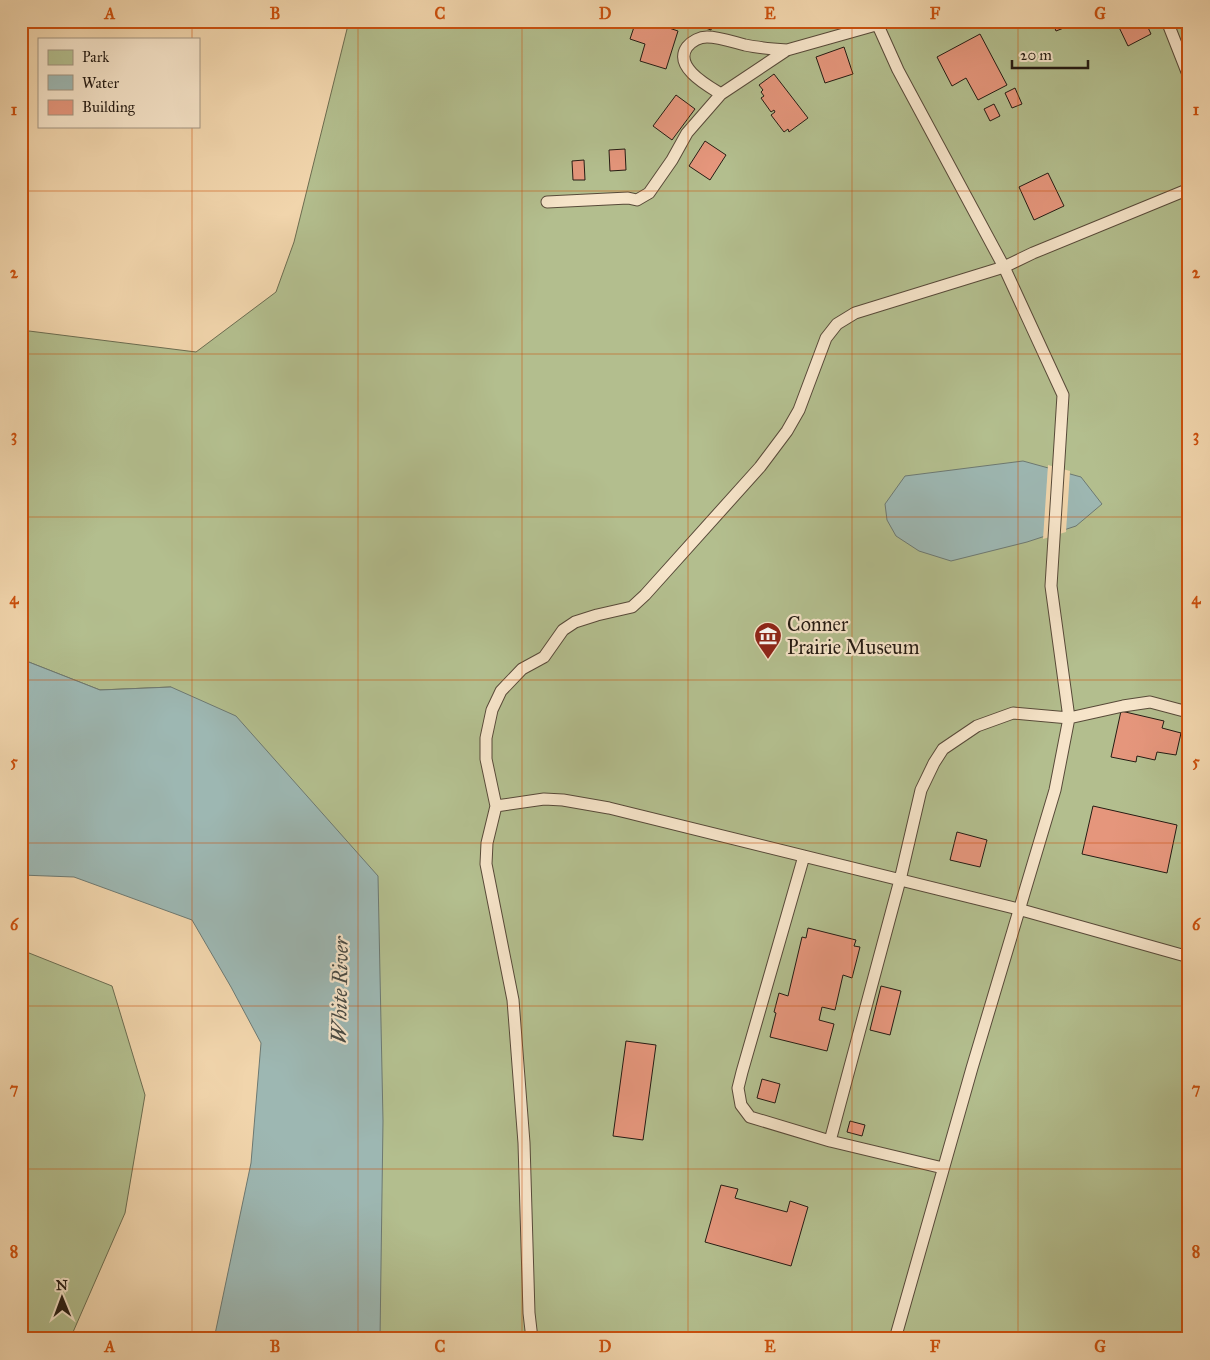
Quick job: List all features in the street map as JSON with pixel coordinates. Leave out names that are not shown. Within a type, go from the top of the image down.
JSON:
[{"type":"lane","points":[[547,202],[628,198],[637,200],[649,193],[672,160],[687,133],[721,94],[787,50],[877,23],[890,21]]},
{"type":"lane","points":[[1167,21],[1189,77]]},
{"type":"lane","points":[[877,23],[898,70],[1004,267],[1063,395],[1051,586],[1069,718],[1055,790],[1018,909],[895,1339]]},
{"type":"lane","points":[[721,94],[697,78],[688,68],[684,57],[685,52],[693,41],[707,37],[746,45],[787,50]]},
{"type":"lane","points":[[532,1339],[529,1314],[524,1143],[513,1000],[486,864],[487,843],[496,806],[486,759],[486,738],[492,710],[501,691],[522,669],[544,656],[564,630],[575,622],[632,606],[645,595],[760,466],[787,431],[799,410],[826,338],[836,324],[855,313],[1004,267],[1033,253],[1189,189]]},
{"type":"lane","points":[[830,1141],[900,880],[921,790],[943,748],[977,726],[1013,713],[1069,718],[1150,702],[1184,711],[1189,715]]},
{"type":"lane","points":[[496,806],[544,799],[563,800],[609,808],[1018,909],[1189,957]]},
{"type":"lane","points":[[804,856],[738,1088],[741,1106],[750,1117],[830,1141],[943,1168]]},
{"type":"green space","name":"Conner Prairie Museum","points":[[349,21],[1189,21],[1189,1339],[576,1339],[567,1337],[567,1339],[370,1339],[171,687],[100,690],[21,659],[21,330],[196,352],[276,292],[294,242]]},
{"type":"green space","points":[[21,951],[112,986],[145,1095],[125,1213],[70,1339],[21,1339]]},
{"type":"water","points":[[1023,461],[1081,477],[1102,504],[1076,526],[1027,542],[951,561],[919,551],[896,536],[887,520],[885,504],[905,476]]},
{"type":"water","name":"White River","points":[[21,659],[100,690],[171,687],[236,716],[378,876],[383,1121],[380,1339],[214,1339],[251,1163],[261,1043],[192,920],[74,877],[21,875]]},
{"type":"pier","points":[[1048,465],[1070,471],[1066,532],[1043,539]]},
{"type":"building","points":[[636,21],[648,21],[678,31],[666,69],[640,61],[645,44],[630,39]]},
{"type":"building","points":[[704,21],[713,21],[711,30],[703,27]]},
{"type":"building","points":[[1052,21],[1073,21],[1074,24],[1056,31]]},
{"type":"building","points":[[1116,21],[1145,21],[1151,34],[1128,46]]},
{"type":"building","points":[[980,34],[1007,85],[978,100],[966,78],[952,86],[937,57]]},
{"type":"building","points":[[844,47],[853,74],[825,83],[816,57]]},
{"type":"building","points":[[774,74],[808,118],[789,132],[788,129],[784,132],[771,115],[775,112],[774,110],[771,112],[761,98],[764,96],[761,92],[763,90],[759,85]]},
{"type":"building","points":[[1015,88],[1022,104],[1012,108],[1005,93]]},
{"type":"building","points":[[676,95],[695,109],[672,140],[653,126]]},
{"type":"building","points":[[994,104],[1000,116],[990,121],[984,109]]},
{"type":"building","points":[[705,141],[726,155],[710,180],[689,166]]},
{"type":"building","points":[[625,149],[626,170],[610,171],[609,150]]},
{"type":"building","points":[[584,160],[585,180],[573,180],[572,161]]},
{"type":"building","points":[[1048,173],[1064,206],[1034,220],[1019,187]]},
{"type":"building","points":[[1121,711],[1164,721],[1162,728],[1181,733],[1176,755],[1157,752],[1155,760],[1137,756],[1136,762],[1111,757]]},
{"type":"building","points":[[1093,806],[1177,825],[1167,873],[1082,854]]},
{"type":"building","points":[[957,832],[987,840],[980,867],[950,860]]},
{"type":"building","points":[[808,928],[856,940],[854,946],[860,947],[852,978],[843,975],[835,1010],[822,1007],[819,1020],[834,1024],[827,1051],[770,1037],[779,993],[788,996],[802,937],[806,938]]},
{"type":"building","points":[[881,986],[901,991],[890,1035],[870,1030]]},
{"type":"building","points":[[626,1041],[656,1045],[643,1140],[613,1136]]},
{"type":"building","points":[[762,1079],[780,1084],[775,1103],[757,1098]]},
{"type":"building","points":[[850,1121],[865,1125],[862,1136],[847,1132]]},
{"type":"building","points":[[721,1185],[738,1189],[735,1198],[787,1212],[790,1201],[808,1207],[791,1266],[705,1242]]},
{"type":"place","name":"Conner Prairie Museum","points":[[768,660]]}]
